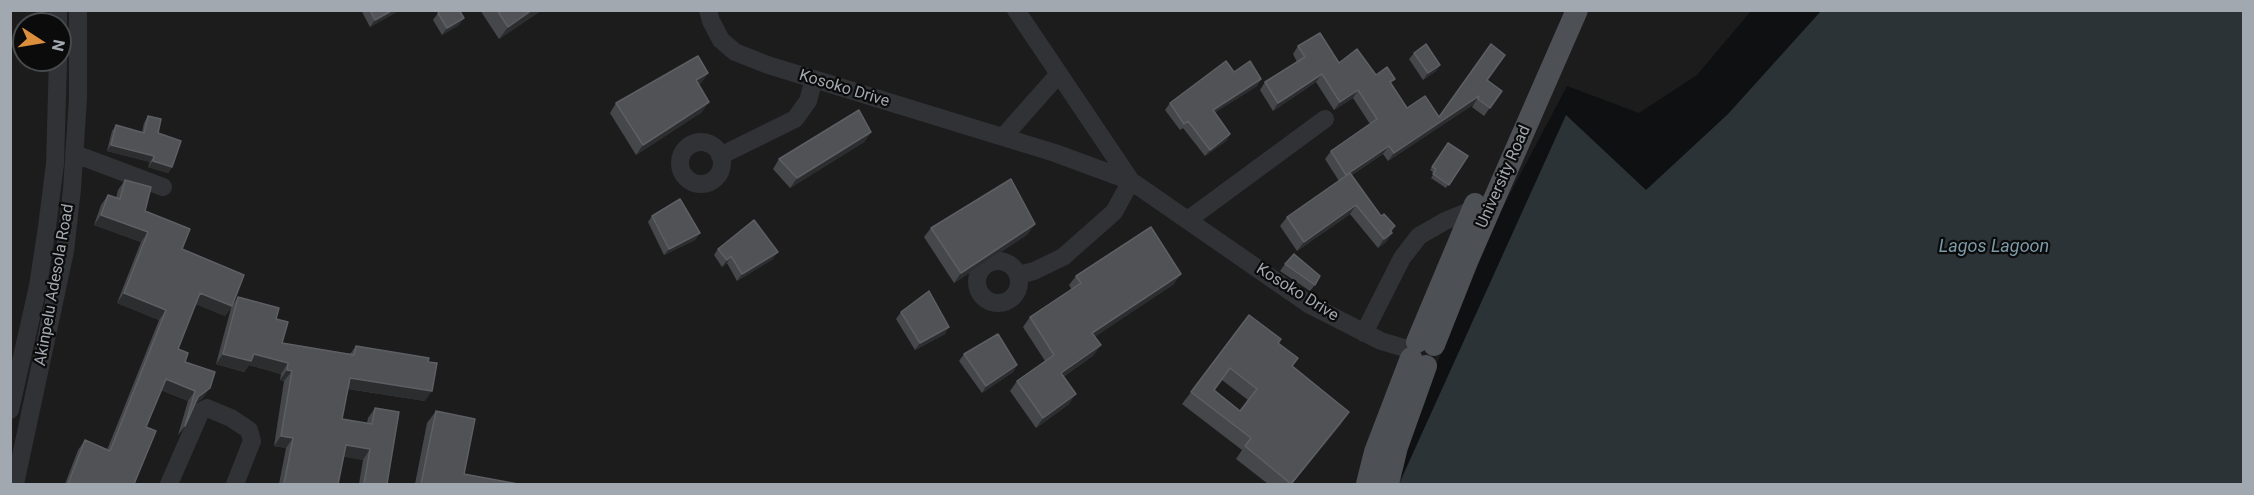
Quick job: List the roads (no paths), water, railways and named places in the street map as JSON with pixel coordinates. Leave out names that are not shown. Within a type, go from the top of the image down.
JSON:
[{"type":"main road","name":"University Road","points":[[1388,484],[1420,352],[1472,210],[1562,10]]},
{"type":"main road","name":"University Road","points":[[1367,484],[1375,452],[1420,352],[1468,259],[1577,10]]},
{"type":"street","name":"Akinpelu Adesola Road","points":[[15,484],[65,251],[75,154],[78,10]]},
{"type":"street","name":"Kosoko Drive","points":[[708,10],[721,40],[735,52],[814,80],[1003,137],[1131,181],[1310,305],[1364,333],[1420,352]]},
{"type":"street","name":"Kosoko Drive","points":[[1016,10],[1131,181]]},
{"type":"street","name":"Akinpelu Adesola Road","points":[[10,410],[38,286],[47,227],[55,164],[58,72]]},
{"type":"street","points":[[1003,137],[1058,75]]},
{"type":"street","points":[[720,156],[795,119],[808,101],[814,80]]},
{"type":"street","points":[[1189,219],[1325,120]]},
{"type":"street","points":[[75,154],[163,187]]},
{"type":"street","points":[[1018,275],[1034,271],[1063,256],[1114,212],[1131,181]]},
{"type":"street","points":[[1364,333],[1402,258],[1419,236],[1444,220],[1472,210]]},
{"type":"street","points":[[169,484],[201,411],[207,408],[231,418],[249,430],[252,441],[235,484]]},
{"type":"water","name":"Lagos Lagoon","points":[[1821,11],[2243,11],[2243,484],[1399,484],[1566,115],[1646,190],[1728,114]]}]
